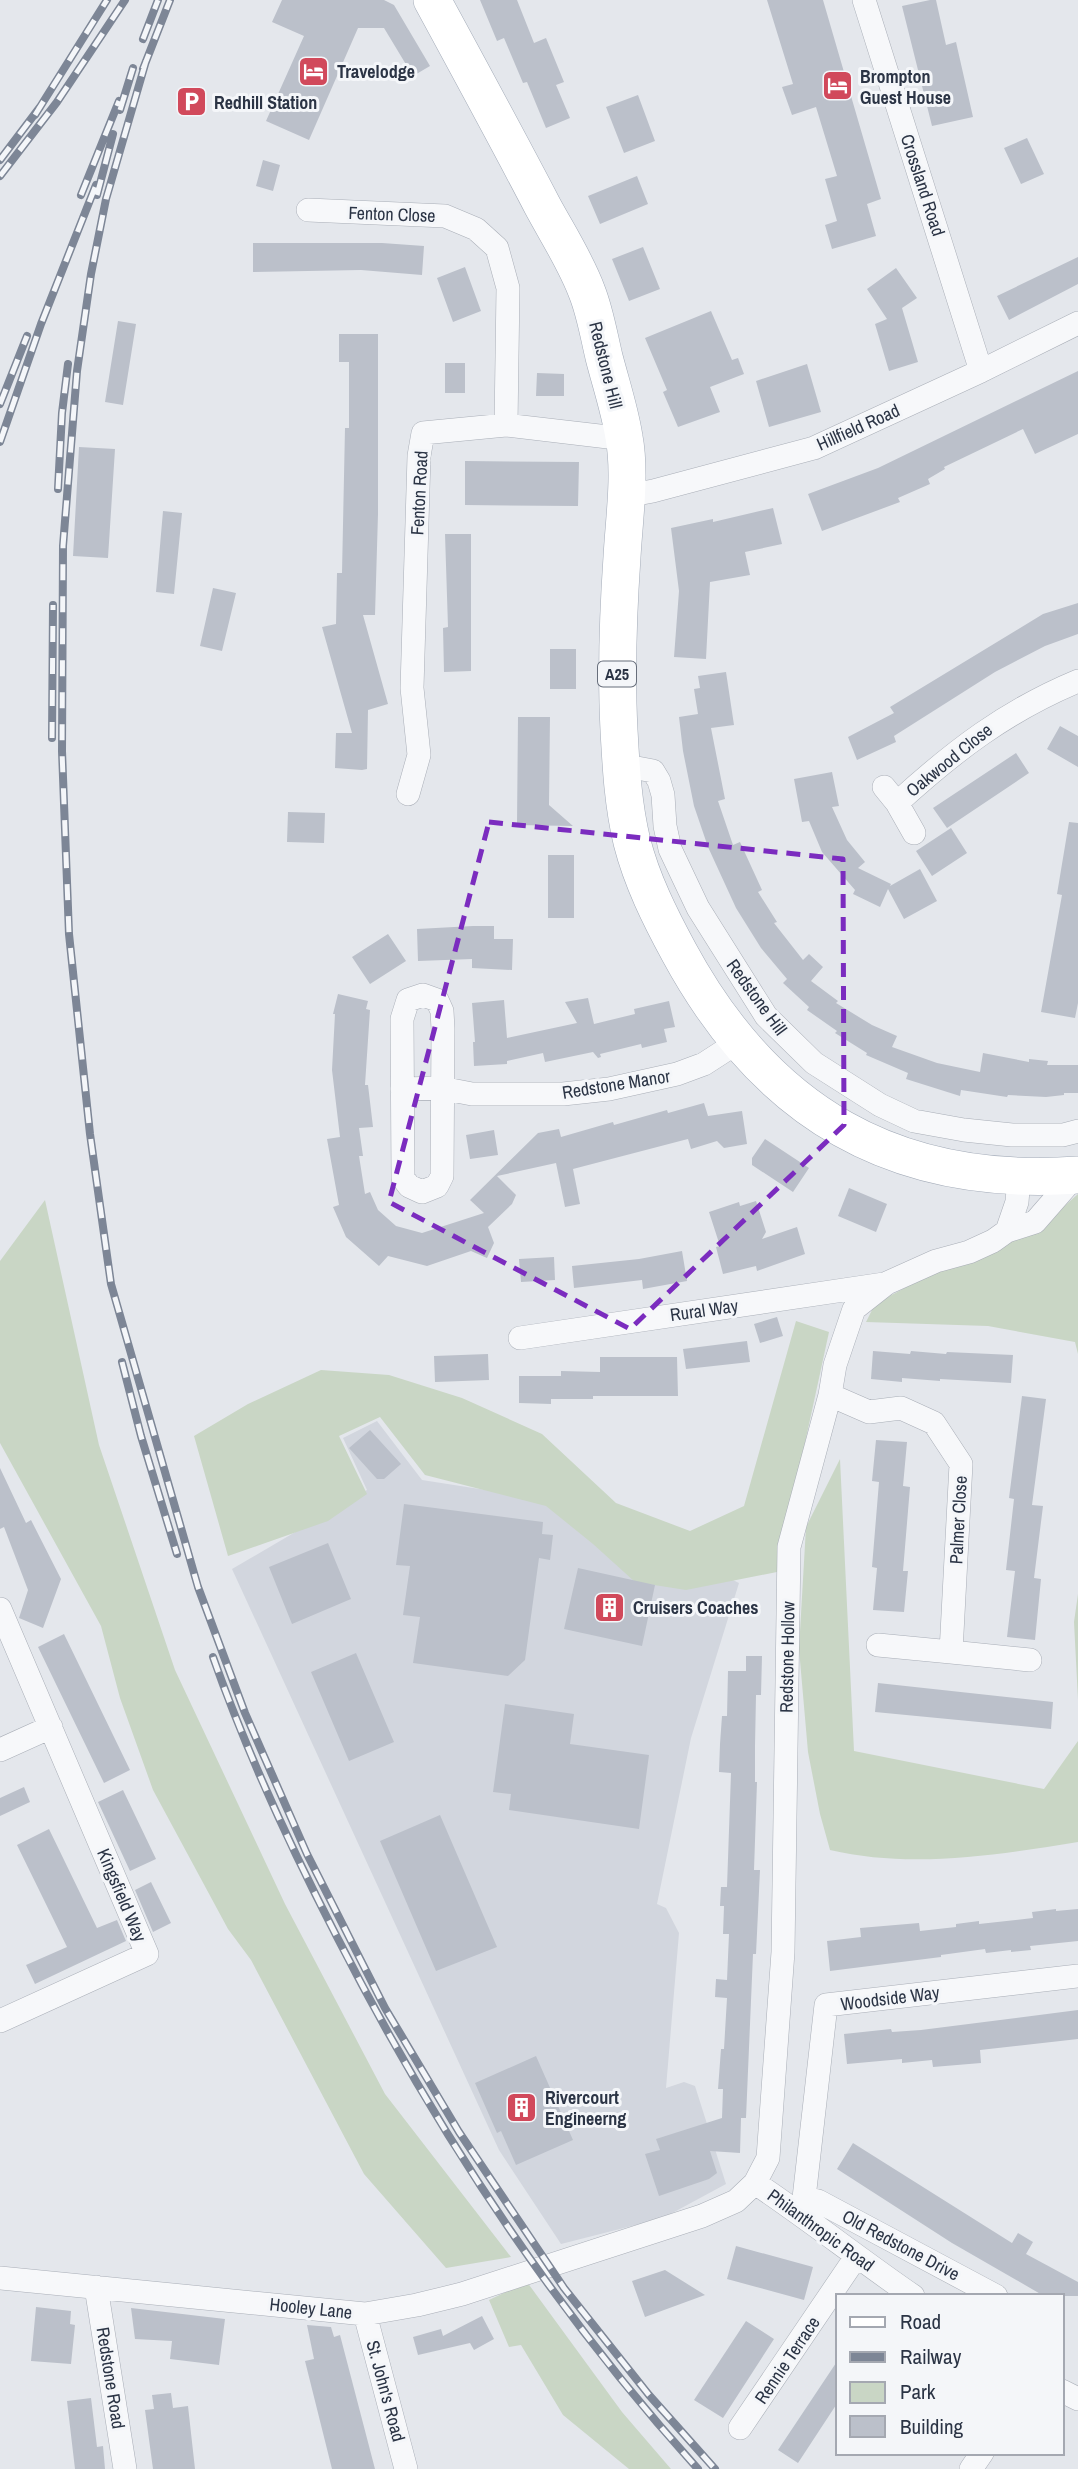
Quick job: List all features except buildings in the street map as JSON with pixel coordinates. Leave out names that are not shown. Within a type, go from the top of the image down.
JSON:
[{"type":"main road","name":"Redstone Hill","points":[[432,0],[587,292],[625,439],[626,496],[617,668],[624,796],[632,842],[661,919],[701,992],[738,1042],[790,1095],[816,1114],[898,1154],[933,1165],[1019,1177]]},
{"type":"main road","name":"A25","points":[[1019,1177],[1077,1175]]},
{"type":"street","name":"Crossland Road","points":[[864,0],[981,371]]},
{"type":"street","name":"Fenton Close","points":[[308,210],[445,216],[476,229],[497,248],[508,288],[506,425]]},
{"type":"street","name":"Hillfield Road","points":[[626,496],[814,447],[981,371],[1078,323]]},
{"type":"street","name":"Fenton Road","points":[[408,794],[419,755],[412,688],[419,456],[423,433],[506,425],[625,439]]},
{"type":"street","name":"Oakwood Close","points":[[914,833],[890,795],[944,760],[987,727],[1078,681]]},
{"type":"street","name":"Redstone Hill","points":[[622,768],[653,771],[663,795],[670,849],[698,908],[766,1016],[814,1063],[880,1105],[914,1121],[1012,1135],[1063,1135],[1078,1132]]},
{"type":"street","points":[[423,995],[436,1000],[442,1011],[442,1176],[437,1186],[422,1192],[409,1186],[403,1178],[402,1089],[404,1007],[408,1000],[423,995]]},
{"type":"street","name":"Redstone Manor","points":[[402,1089],[441,1088],[472,1094],[563,1094],[609,1089],[677,1074],[704,1064],[738,1042]]},
{"type":"street","name":"Redstone Hollow","points":[[755,2183],[768,2158],[783,1952],[789,1547],[830,1395],[835,1365],[854,1309],[887,1283],[936,1261],[969,1252],[993,1241],[1006,1231],[1035,1222],[1077,1175]]},
{"type":"street","points":[[1006,1231],[1017,1202],[1019,1177]]},
{"type":"street","name":"Rural Way","points":[[520,1338],[887,1283]]},
{"type":"street","name":"Palmer Close","points":[[830,1395],[869,1412],[901,1408],[933,1423],[961,1464],[951,1652]]},
{"type":"street","points":[[0,1609],[51,1727],[0,1750]]},
{"type":"street","points":[[878,1645],[1030,1660]]},
{"type":"street","name":"Kingsfield Way","points":[[0,2021],[147,1954],[51,1727]]},
{"type":"street","name":"Woodside Way","points":[[801,2204],[826,2006],[1078,1976]]},
{"type":"street","name":"Philanthropic Road","points":[[613,2246],[702,2216],[736,2201],[755,2183],[801,2204],[856,2258],[910,2294]]},
{"type":"street","name":"Old Redstone Drive","points":[[801,2204],[818,2201],[992,2294]]},
{"type":"street","name":"Hooley Lane","points":[[0,2278],[365,2314],[462,2294],[555,2262],[613,2246]]},
{"type":"street","name":"Rennie Terrace","points":[[740,2428],[856,2258]]},
{"type":"street","name":"Redstone Road","points":[[96,2287],[125,2469]]},
{"type":"street","name":"St. John's Road","points":[[365,2314],[406,2469]]},
{"type":"highlighted area","points":[[489,822],[843,859],[844,1125],[630,1329],[389,1202]]},
{"type":"shaded area","points":[[377,1421],[422,1480],[577,1504],[739,1583],[691,1738],[657,1904],[666,1908],[679,1933],[666,2088],[684,2082],[695,2086],[726,2184],[663,2218],[561,2244],[499,2150],[232,1569],[367,1490],[343,1438]]},
{"type":"green space","points":[[1078,1194],[1078,1354],[1075,1342],[988,1326],[866,1322],[875,1304],[958,1259],[1045,1223]]},
{"type":"green space","points":[[45,1200],[99,1445],[175,1670],[285,1904],[385,2094],[511,2257],[446,2268],[364,2174],[251,1960],[228,1929],[153,1790],[120,1698],[101,1626],[0,1443],[0,1261]]},
{"type":"green space","points":[[796,1321],[829,1332],[777,1572],[686,1590],[635,1582],[546,1506],[425,1475],[380,1417],[339,1436],[367,1494],[328,1521],[228,1556],[194,1436],[248,1404],[321,1370],[389,1375],[462,1398],[542,1434],[616,1503],[690,1531],[744,1506]]},
{"type":"green space","points":[[840,1459],[854,1751],[1044,1789],[1078,1741],[1078,1842],[985,1855],[923,1859],[861,1856],[830,1850],[808,1752],[799,1649],[806,1527]]},
{"type":"green space","points":[[1078,1594],[1078,1700],[1074,1622]]},
{"type":"green space","points":[[527,2282],[622,2412],[671,2469],[629,2469],[563,2415],[521,2345],[509,2347],[489,2300]]},
{"type":"railway","points":[[35,115],[107,0]]},
{"type":"railway","points":[[0,176],[57,102],[125,0]]},
{"type":"railway","points":[[143,39],[158,0]]},
{"type":"railway","points":[[143,69],[170,0]]},
{"type":"railway","points":[[146,61],[106,199],[91,274],[77,371],[63,546],[62,751],[69,934],[90,1134],[111,1284],[198,1587],[245,1713],[307,1854],[385,2008],[459,2132],[564,2288],[649,2395],[715,2469]]},
{"type":"railway","points":[[120,110],[133,68]]},
{"type":"railway","points":[[81,195],[119,101]]},
{"type":"railway","points":[[0,160],[40,107]]},
{"type":"railway","points":[[97,195],[113,134]]},
{"type":"railway","points":[[0,442],[41,324],[96,185]]},
{"type":"railway","points":[[0,404],[27,336]]},
{"type":"railway","points":[[58,489],[68,364]]},
{"type":"railway","points":[[52,738],[53,605]]},
{"type":"railway","points":[[122,1362],[141,1436],[177,1554]]},
{"type":"railway","points":[[213,1657],[270,1799],[337,1937],[414,2079],[456,2148],[546,2281],[594,2345],[698,2469]]},
{"type":"place","name":"Travelodge","points":[[314,71]]},
{"type":"place","name":"Brompton Guest House","points":[[837,86]]},
{"type":"place","name":"Redhill Station","points":[[191,102]]},
{"type":"place","name":"Cruisers Coaches","points":[[610,1607]]},
{"type":"place","name":"Rivercourt Engineerng","points":[[522,2107]]}]
